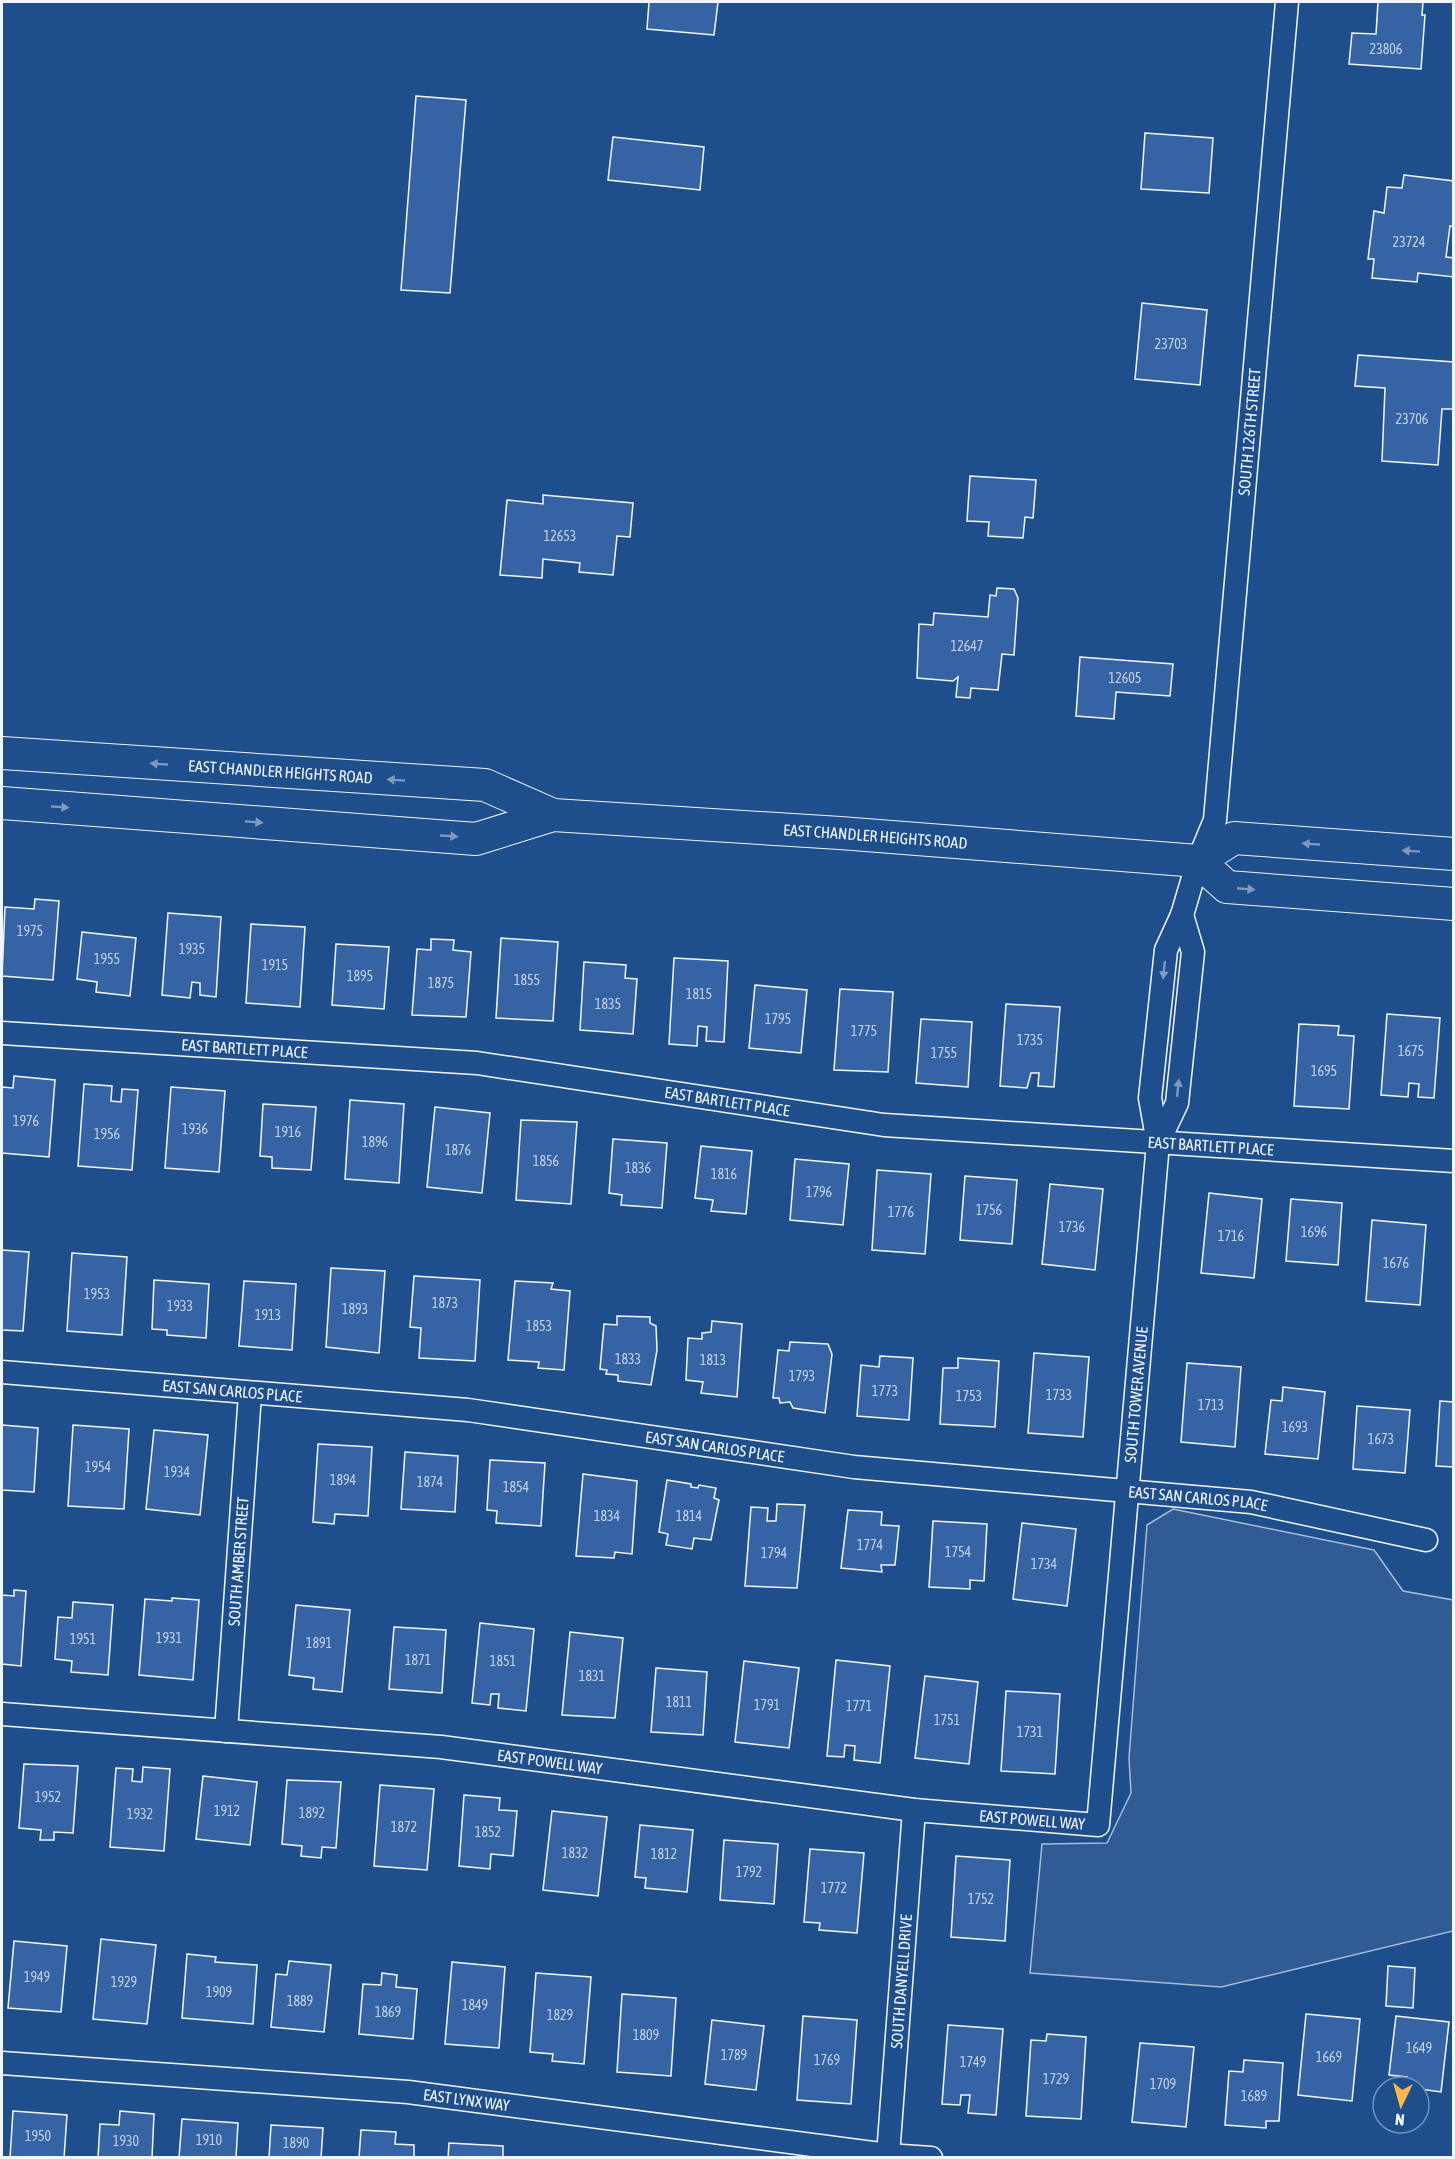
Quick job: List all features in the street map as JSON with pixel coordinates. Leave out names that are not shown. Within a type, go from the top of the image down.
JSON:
[{"type":"main road","name":"EAST CHANDLER HEIGHTS ROAD","points":[[2,753],[485,785],[553,815]]},
{"type":"main road","name":"EAST CHANDLER HEIGHTS ROAD","points":[[2,803],[476,838],[553,815],[840,832],[1198,861]]},
{"type":"main road","points":[[1454,854],[1234,838],[1198,861],[1227,887],[1454,904]]},
{"type":"street","name":"SOUTH 126TH STREET","points":[[1198,861],[1215,820],[1287,2]]},
{"type":"street","name":"SOUTH TOWER AVENUE","points":[[1098,1826],[1158,1143],[1177,1103],[1193,952],[1182,915],[1198,861]]},
{"type":"street","name":"EAST BARTLETT PLACE","points":[[2,1033],[477,1063],[884,1125],[1454,1161]]},
{"type":"street","name":"EAST SAN CARLOS PLACE","points":[[2,1372],[468,1410],[854,1467],[1251,1502],[1426,1540]]},
{"type":"street","name":"SOUTH AMBER STREET","points":[[226,1731],[250,1394]]},
{"type":"street","name":"EAST POWELL WAY","points":[[2,1714],[441,1747],[914,1810],[1098,1826]]},
{"type":"street","name":"SOUTH DANYELL DRIVE","points":[[888,2154],[914,1810]]},
{"type":"street","name":"EAST LYNX WAY","points":[[2,2062],[408,2092],[888,2154],[931,2157]]},
{"type":"shaded area","points":[[1173,1509],[1374,1550],[1403,1591],[1453,1600],[1453,1931],[1221,1987],[1030,1973],[1042,1844],[1107,1843],[1131,1793],[1129,1758],[1147,1525]]},
{"type":"building","points":[[649,2],[718,2],[714,35],[647,29]]},
{"type":"building","points":[[1378,2],[1423,2],[1422,15],[1425,15],[1421,69],[1349,64],[1352,33],[1376,34]]},
{"type":"building","points":[[416,96],[466,100],[450,293],[401,290]]},
{"type":"building","points":[[1145,133],[1213,138],[1209,193],[1141,189]]},
{"type":"building","points":[[613,137],[704,147],[700,190],[608,180]]},
{"type":"building","points":[[1404,175],[1454,181],[1454,227],[1450,226],[1446,257],[1454,258],[1454,277],[1418,273],[1417,282],[1372,278],[1374,259],[1368,259],[1374,211],[1384,213],[1387,187],[1402,188]]},
{"type":"building","points":[[1142,303],[1207,310],[1200,385],[1135,379]]},
{"type":"building","points":[[1358,355],[1454,362],[1454,409],[1442,409],[1438,465],[1382,461],[1385,388],[1355,386]]},
{"type":"building","points":[[970,476],[1036,480],[1033,518],[1025,517],[1023,538],[988,536],[989,522],[967,521]]},
{"type":"building","points":[[543,495],[633,503],[630,537],[617,536],[613,575],[579,572],[580,563],[543,559],[542,578],[500,575],[507,500],[543,504]]},
{"type":"building","points":[[997,588],[1014,589],[1018,598],[1014,655],[1002,654],[998,690],[971,688],[970,698],[956,697],[958,677],[953,681],[917,678],[919,624],[933,625],[934,613],[988,617],[990,595],[996,596]]},
{"type":"building","points":[[1080,657],[1173,664],[1170,696],[1116,692],[1114,719],[1076,716]]},
{"type":"building","points":[[35,899],[59,901],[53,980],[2,976],[5,907],[34,909]]},
{"type":"building","points":[[168,913],[221,917],[216,997],[200,995],[200,983],[192,982],[190,998],[162,995]]},
{"type":"building","points":[[251,924],[305,927],[300,1007],[246,1003]]},
{"type":"building","points":[[82,932],[136,938],[130,996],[96,992],[97,982],[77,979]]},
{"type":"building","points":[[501,938],[558,942],[553,1021],[496,1018]]},
{"type":"building","points":[[431,939],[454,940],[453,950],[471,952],[466,1017],[412,1015],[417,949],[431,950]]},
{"type":"building","points":[[336,944],[389,947],[384,1009],[332,1005]]},
{"type":"building","points":[[674,958],[728,961],[724,1042],[706,1041],[707,1027],[698,1026],[697,1046],[669,1044]]},
{"type":"building","points":[[584,962],[626,965],[625,978],[637,979],[633,1034],[580,1030]]},
{"type":"building","points":[[755,985],[807,990],[801,1053],[749,1048]]},
{"type":"building","points":[[840,989],[893,992],[888,1072],[834,1070]]},
{"type":"building","points":[[1006,1004],[1060,1007],[1054,1087],[1038,1086],[1039,1073],[1031,1073],[1027,1088],[1000,1086]]},
{"type":"building","points":[[1387,1014],[1440,1018],[1434,1098],[1418,1097],[1419,1084],[1409,1083],[1408,1097],[1381,1095]]},
{"type":"building","points":[[921,1019],[972,1022],[968,1087],[916,1083]]},
{"type":"building","points":[[1299,1024],[1339,1026],[1338,1035],[1354,1036],[1349,1109],[1294,1106]]},
{"type":"building","points":[[14,1076],[55,1080],[49,1157],[2,1153],[2,1087],[13,1088]]},
{"type":"building","points":[[84,1084],[112,1086],[111,1101],[121,1102],[122,1089],[138,1090],[132,1170],[78,1166]]},
{"type":"building","points":[[171,1087],[225,1091],[219,1172],[165,1168]]},
{"type":"building","points":[[350,1100],[404,1104],[399,1183],[345,1179]]},
{"type":"building","points":[[263,1104],[316,1107],[311,1170],[272,1168],[272,1157],[260,1156]]},
{"type":"building","points":[[435,1107],[490,1113],[482,1193],[427,1187]]},
{"type":"building","points":[[521,1120],[577,1122],[571,1204],[516,1200]]},
{"type":"building","points":[[613,1139],[667,1143],[662,1208],[621,1205],[622,1195],[609,1193]]},
{"type":"building","points":[[701,1146],[752,1151],[746,1214],[711,1211],[713,1200],[695,1198]]},
{"type":"building","points":[[795,1159],[849,1164],[843,1225],[790,1220]]},
{"type":"building","points":[[877,1170],[931,1174],[925,1254],[872,1250]]},
{"type":"building","points":[[965,1176],[1017,1180],[1012,1244],[960,1240]]},
{"type":"building","points":[[1050,1184],[1103,1189],[1095,1270],[1042,1264]]},
{"type":"building","points":[[1209,1193],[1262,1199],[1254,1278],[1201,1273]]},
{"type":"building","points":[[1291,1199],[1342,1203],[1338,1265],[1286,1261]]},
{"type":"building","points":[[1372,1220],[1426,1225],[1420,1305],[1366,1301]]},
{"type":"building","points":[[2,1250],[29,1252],[23,1331],[2,1330]]},
{"type":"building","points":[[72,1253],[127,1257],[122,1335],[67,1331]]},
{"type":"building","points":[[331,1268],[385,1271],[379,1353],[326,1347]]},
{"type":"building","points":[[414,1276],[480,1280],[475,1361],[419,1358],[421,1328],[410,1327]]},
{"type":"building","points":[[154,1280],[209,1284],[206,1338],[167,1335],[167,1330],[152,1329]]},
{"type":"building","points":[[244,1281],[296,1284],[292,1350],[239,1346]]},
{"type":"building","points":[[515,1281],[553,1283],[551,1289],[570,1291],[564,1370],[538,1368],[539,1362],[508,1360]]},
{"type":"building","points":[[617,1316],[650,1317],[650,1323],[656,1326],[657,1350],[651,1385],[618,1381],[618,1375],[606,1374],[607,1370],[600,1369],[604,1324],[617,1325]]},
{"type":"building","points":[[712,1321],[742,1324],[737,1397],[701,1393],[703,1382],[686,1380],[688,1338],[702,1339],[702,1333],[711,1332]]},
{"type":"building","points":[[790,1342],[828,1344],[832,1354],[825,1413],[793,1408],[790,1402],[780,1403],[779,1398],[773,1398],[778,1350],[789,1351]]},
{"type":"building","points":[[1034,1353],[1089,1357],[1083,1437],[1028,1433]]},
{"type":"building","points":[[880,1356],[913,1358],[909,1420],[857,1416],[861,1365],[879,1367]]},
{"type":"building","points":[[958,1358],[999,1361],[995,1427],[940,1424],[943,1368],[958,1368]]},
{"type":"building","points":[[1187,1363],[1241,1367],[1235,1447],[1181,1442]]},
{"type":"building","points":[[1283,1387],[1325,1392],[1318,1459],[1265,1454],[1271,1400],[1282,1401]]},
{"type":"building","points":[[1440,1401],[1454,1402],[1454,1467],[1436,1466]]},
{"type":"building","points":[[1357,1406],[1410,1410],[1405,1473],[1353,1469]]},
{"type":"building","points":[[2,1425],[38,1428],[34,1492],[2,1490]]},
{"type":"building","points":[[73,1425],[129,1429],[124,1509],[68,1506]]},
{"type":"building","points":[[154,1430],[208,1435],[200,1515],[146,1509]]},
{"type":"building","points":[[318,1444],[372,1447],[368,1516],[335,1514],[334,1524],[313,1522]]},
{"type":"building","points":[[405,1452],[458,1456],[455,1512],[401,1509]]},
{"type":"building","points":[[490,1460],[545,1463],[541,1526],[496,1523],[497,1511],[487,1510]]},
{"type":"building","points":[[583,1474],[637,1481],[632,1554],[615,1552],[614,1558],[576,1556]]},
{"type":"building","points":[[667,1480],[691,1484],[691,1487],[698,1488],[699,1485],[716,1488],[714,1498],[719,1500],[711,1540],[694,1538],[692,1549],[666,1545],[668,1534],[659,1532]]},
{"type":"building","points":[[777,1504],[805,1505],[797,1588],[745,1586],[751,1507],[768,1508],[767,1521],[776,1521]]},
{"type":"building","points":[[848,1510],[882,1512],[881,1525],[899,1526],[895,1565],[881,1565],[882,1572],[841,1568]]},
{"type":"building","points":[[933,1521],[987,1524],[984,1581],[970,1580],[970,1589],[929,1587]]},
{"type":"building","points":[[1022,1523],[1076,1529],[1067,1606],[1013,1599]]},
{"type":"building","points":[[14,1590],[26,1591],[21,1666],[2,1664],[2,1595],[14,1596]]},
{"type":"building","points":[[172,1598],[199,1600],[193,1680],[139,1675],[145,1599],[172,1601]]},
{"type":"building","points":[[73,1602],[113,1605],[108,1675],[71,1672],[72,1661],[55,1659],[58,1617],[72,1618]]},
{"type":"building","points":[[296,1605],[350,1610],[342,1692],[313,1689],[314,1678],[289,1675]]},
{"type":"building","points":[[480,1623],[534,1629],[526,1711],[498,1708],[499,1694],[491,1694],[490,1705],[472,1703]]},
{"type":"building","points":[[394,1627],[446,1630],[442,1693],[389,1689]]},
{"type":"building","points":[[570,1632],[623,1638],[615,1718],[562,1715]]},
{"type":"building","points":[[836,1660],[890,1666],[880,1763],[854,1760],[855,1746],[845,1745],[844,1757],[827,1756]]},
{"type":"building","points":[[744,1661],[799,1668],[789,1748],[735,1742]]},
{"type":"building","points":[[656,1668],[707,1672],[703,1735],[651,1732]]},
{"type":"building","points":[[925,1676],[978,1682],[969,1764],[915,1758]]},
{"type":"building","points":[[1006,1691],[1060,1694],[1055,1774],[1001,1771]]},
{"type":"building","points":[[24,1764],[78,1766],[73,1833],[54,1832],[54,1840],[40,1840],[41,1830],[19,1828]]},
{"type":"building","points":[[143,1767],[170,1769],[164,1851],[110,1847],[116,1768],[133,1769],[132,1781],[142,1782]]},
{"type":"building","points":[[203,1776],[257,1782],[250,1845],[196,1839]]},
{"type":"building","points":[[287,1780],[341,1782],[336,1848],[322,1847],[321,1858],[301,1856],[302,1846],[282,1844]]},
{"type":"building","points":[[380,1785],[434,1789],[427,1870],[374,1866]]},
{"type":"building","points":[[464,1795],[500,1798],[499,1810],[517,1811],[513,1856],[491,1854],[490,1869],[459,1866]]},
{"type":"building","points":[[552,1811],[607,1817],[598,1896],[543,1890]]},
{"type":"building","points":[[640,1825],[693,1830],[687,1892],[645,1888],[646,1878],[635,1877]]},
{"type":"building","points":[[724,1840],[778,1844],[774,1904],[720,1900]]},
{"type":"building","points":[[810,1849],[864,1853],[857,1933],[819,1930],[820,1923],[804,1922]]},
{"type":"building","points":[[956,1856],[1010,1860],[1005,1941],[951,1937]]},
{"type":"building","points":[[101,1939],[156,1945],[147,2024],[93,2019]]},
{"type":"building","points":[[14,1941],[67,1946],[61,2012],[8,2008]]},
{"type":"building","points":[[187,1954],[216,1957],[215,1962],[257,1965],[253,2024],[182,2018]]},
{"type":"building","points":[[289,1961],[331,1965],[324,2032],[271,2027],[276,1974],[287,1975]]},
{"type":"building","points":[[452,1962],[505,1967],[499,2048],[445,2044]]},
{"type":"building","points":[[1388,1966],[1415,1968],[1413,2008],[1386,2006]]},
{"type":"building","points":[[382,1973],[397,1975],[396,1987],[417,1989],[413,2039],[359,2034],[363,1984],[381,1985]]},
{"type":"building","points":[[536,1973],[591,1977],[584,2064],[552,2061],[553,2054],[530,2052]]},
{"type":"building","points":[[622,1994],[676,1998],[671,2076],[617,2072]]},
{"type":"building","points":[[1306,2014],[1360,2019],[1352,2101],[1298,2095]]},
{"type":"building","points":[[803,2016],[857,2020],[851,2104],[797,2100]]},
{"type":"building","points":[[1396,2016],[1449,2022],[1441,2092],[1431,2091],[1431,2075],[1389,2075]]},
{"type":"building","points":[[712,2020],[764,2026],[756,2090],[705,2084]]},
{"type":"building","points":[[948,2025],[1003,2029],[996,2115],[968,2113],[970,2095],[961,2095],[960,2105],[942,2104]]},
{"type":"building","points":[[1047,2034],[1086,2037],[1081,2119],[1026,2116],[1031,2040],[1046,2041]]},
{"type":"building","points":[[1140,2043],[1194,2047],[1186,2127],[1132,2122]]},
{"type":"building","points":[[1244,2060],[1283,2063],[1279,2121],[1266,2121],[1266,2128],[1225,2125],[1229,2071],[1243,2072]]},
{"type":"building","points":[[13,2111],[67,2115],[64,2158],[10,2158]]},
{"type":"building","points":[[120,2111],[154,2114],[152,2158],[98,2158],[100,2124],[119,2125]]},
{"type":"building","points":[[182,2119],[238,2123],[236,2158],[179,2158]]},
{"type":"building","points":[[271,2125],[323,2128],[321,2158],[269,2158]]},
{"type":"building","points":[[361,2130],[396,2132],[395,2144],[414,2145],[414,2158],[359,2158]]},
{"type":"building","points":[[449,2143],[503,2146],[503,2158],[448,2158]]}]
